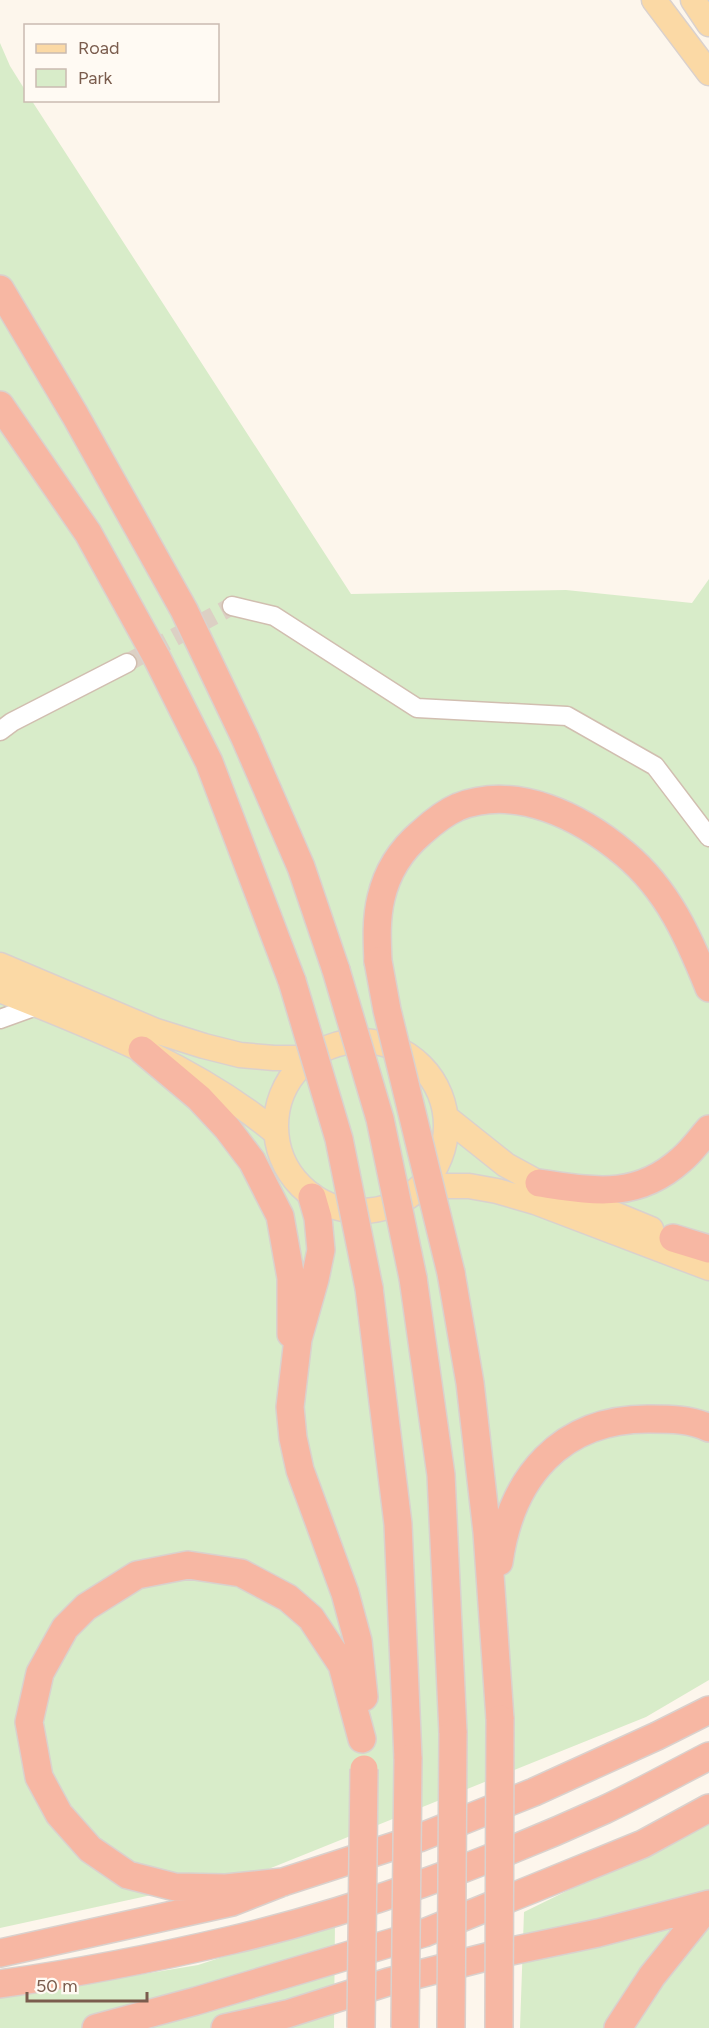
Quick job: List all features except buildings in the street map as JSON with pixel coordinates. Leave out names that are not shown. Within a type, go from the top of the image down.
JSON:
[{"type":"highway","points":[[0,289],[75,416],[183,610],[245,738],[301,867],[336,970],[380,1119],[413,1278],[441,1475],[453,1733],[451,2028]]},
{"type":"highway","points":[[0,405],[88,533],[162,668],[209,762],[292,981],[339,1139],[369,1288],[398,1524],[408,1759],[405,2028]]},
{"type":"highway","points":[[500,1719],[487,1532],[470,1383],[451,1273],[387,1011],[378,961],[376,924],[387,877],[402,851],[437,819],[459,807],[494,800],[527,803],[562,812],[596,832],[627,856],[658,888],[690,939],[709,988]]},
{"type":"highway","points":[[142,1050],[199,1098],[227,1128],[252,1161],[280,1216],[291,1278],[290,1407],[293,1438],[300,1470],[345,1593],[358,1641],[364,1695],[362,2028]]},
{"type":"highway","points":[[539,1183],[597,1191],[627,1189],[656,1179],[674,1166],[709,1129]]},
{"type":"highway","points":[[290,1407],[298,1339],[321,1250],[318,1218],[312,1197]]},
{"type":"highway","points":[[673,1238],[709,1251]]},
{"type":"highway","points":[[499,2028],[501,1644],[499,1563],[503,1535],[512,1509],[546,1457],[570,1437],[588,1428],[630,1418],[677,1419],[709,1428]]},
{"type":"highway","points":[[283,1882],[226,1888],[175,1887],[128,1875],[90,1849],[59,1814],[39,1777],[29,1722],[40,1673],[65,1628],[86,1607],[137,1575],[188,1565],[242,1573],[288,1598],[311,1618],[342,1665],[362,1739]]},
{"type":"highway","points":[[657,1736],[709,1702]]},
{"type":"highway","points":[[0,1953],[232,1902],[283,1882],[419,1838],[534,1792],[709,1710]]},
{"type":"highway","points":[[0,1984],[78,1972],[233,1940],[300,1922],[403,1889],[512,1849],[605,1809],[709,1756]]},
{"type":"highway","points":[[96,2028],[196,2001],[424,1933],[644,1844],[709,1808]]},
{"type":"highway","points":[[618,2028],[652,1976],[709,1904]]},
{"type":"highway","points":[[225,2028],[287,2014],[388,1982],[502,1953],[598,1933],[709,1904]]},
{"type":"main road","points":[[654,0],[709,73]]},
{"type":"main road","points":[[693,0],[709,24]]},
{"type":"main road","points":[[0,965],[156,1030],[204,1046],[240,1055],[308,1058]]},
{"type":"main road","points":[[0,990],[142,1050],[212,1086],[275,1132]]},
{"type":"main road","points":[[361,1040],[392,1046],[411,1056],[426,1068],[437,1083],[443,1097],[447,1118],[441,1153],[424,1186],[402,1201],[372,1211],[341,1210],[312,1197],[286,1169],[278,1150],[275,1132],[278,1108],[286,1084],[308,1058],[329,1047],[361,1040]]},
{"type":"main road","points":[[447,1118],[506,1165],[539,1183],[673,1238]]},
{"type":"main road","points":[[424,1186],[469,1186],[497,1191],[709,1268]]},
{"type":"lane","points":[[232,606],[274,616],[417,708],[567,716],[655,766],[709,837]]},
{"type":"lane","points":[[0,731],[12,722],[127,663]]},
{"type":"lane","points":[[0,1019],[39,1005]]},
{"type":"green space","points":[[0,43],[10,66],[24,88],[24,102],[33,102],[351,594],[566,590],[692,603],[709,579],[709,1680],[646,1717],[266,1870],[0,1928]]},
{"type":"green space","points":[[709,1821],[709,2028],[520,2028],[524,1912]]},
{"type":"green space","points":[[335,1920],[334,2028],[0,2028],[0,1998],[198,1965]]},
{"type":"tunnel","points":[[127,663],[232,606]]}]
